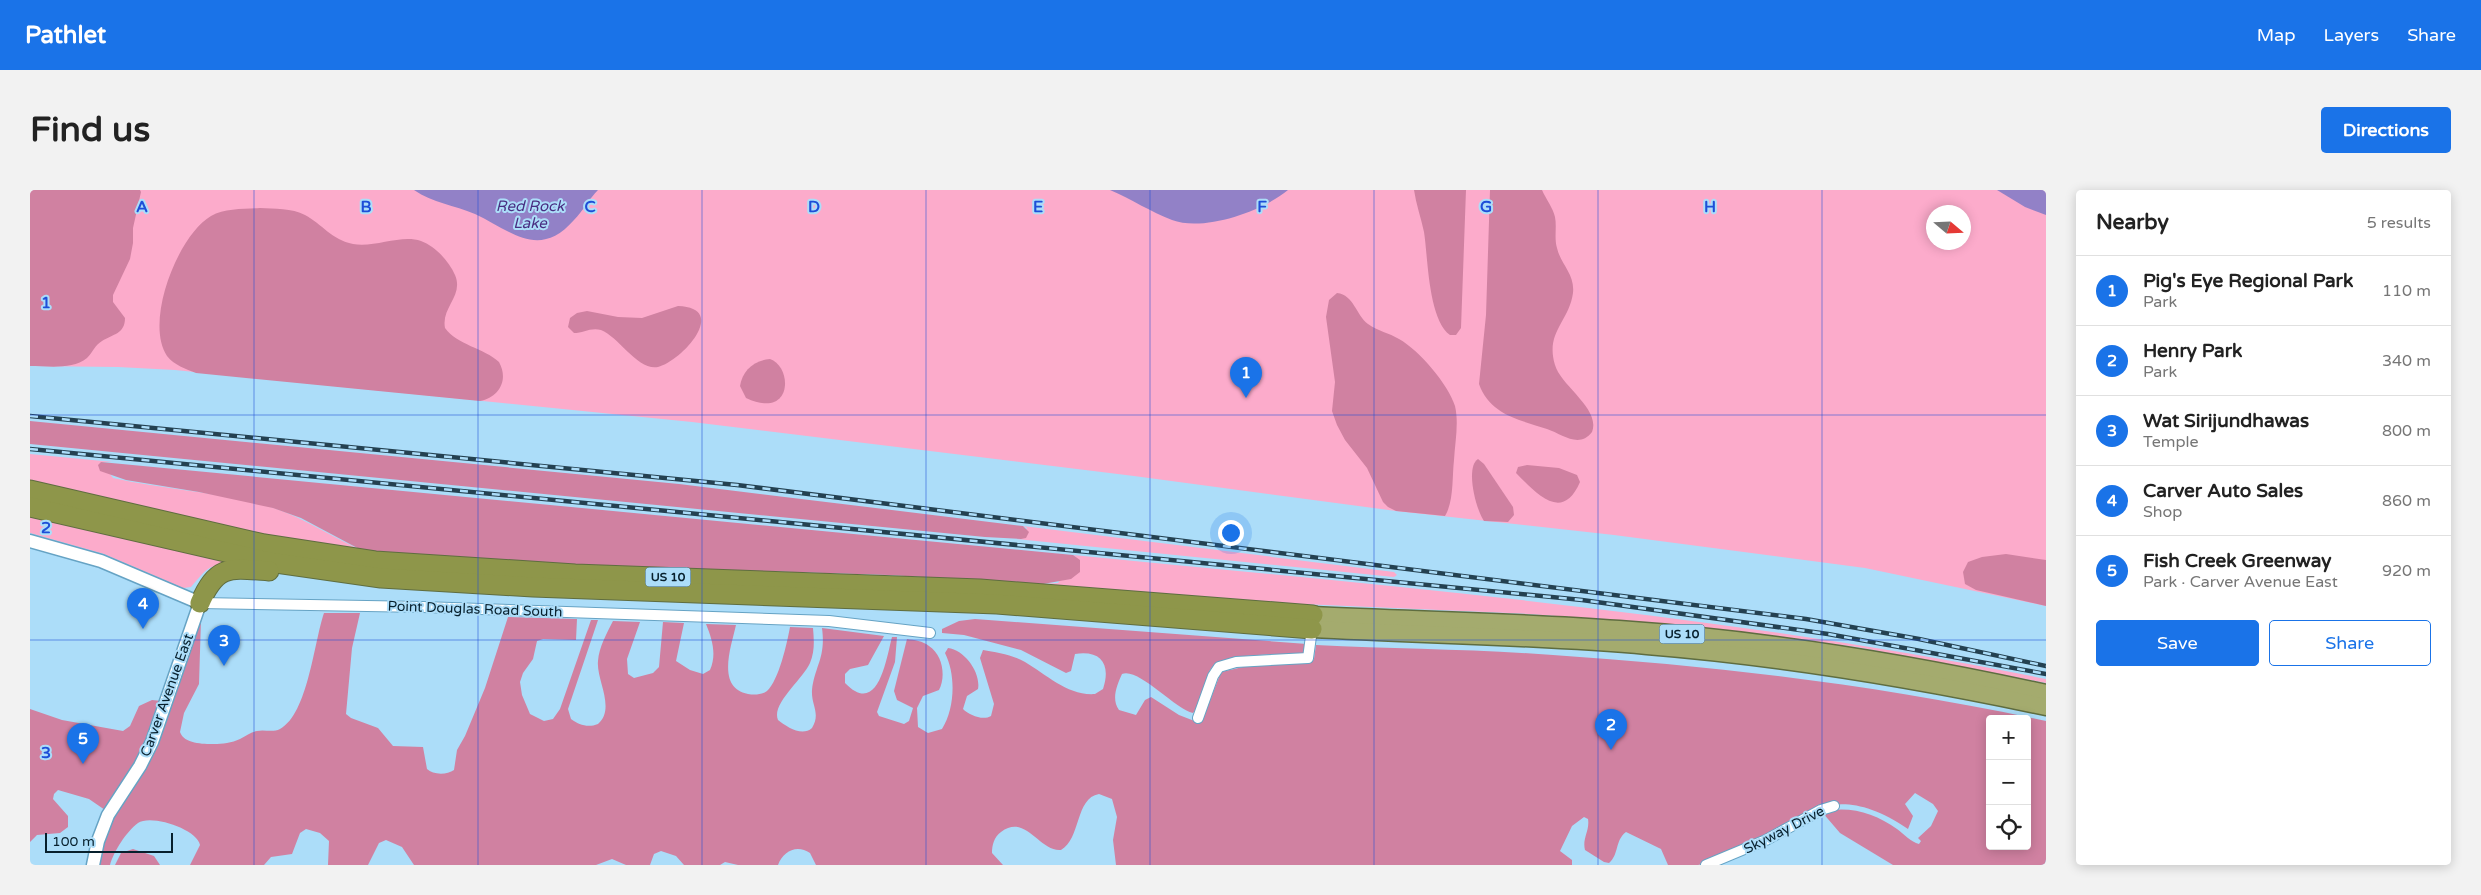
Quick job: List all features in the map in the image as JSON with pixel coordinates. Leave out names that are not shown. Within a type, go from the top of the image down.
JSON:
[{"type":"highway","name":"US 10","points":[[30,490],[264,544],[375,561],[575,574],[1006,590],[1313,622],[1542,624],[1699,636],[1873,659],[2046,693]]},
{"type":"highway","name":"US 10","points":[[30,507],[236,555],[297,567],[368,576],[513,586],[997,604],[1313,622],[1572,640],[1729,654],[1894,677],[2046,707]]},
{"type":"highway","points":[[200,603],[212,579],[220,573],[228,571],[368,576]]},
{"type":"street","name":"Point Douglas Road South","points":[[30,541],[100,561],[200,603],[423,607],[829,621],[930,633]]},
{"type":"street","name":"Carver Avenue East","points":[[93,865],[98,841],[108,815],[140,766],[152,742],[200,603]]},
{"type":"street","points":[[1198,718],[1211,681],[1219,667],[1236,662],[1307,658],[1310,654],[1313,622]]},
{"type":"street","name":"Skyway Drive","points":[[1706,865],[1766,840],[1820,810],[1834,806]]},
{"type":"shaded area","points":[[30,190],[2046,190],[2046,606],[1865,568],[1614,535],[1396,511],[1134,476],[692,422],[175,370],[30,366]]},
{"type":"shaded area","points":[[30,190],[140,190],[141,192],[133,228],[130,259],[113,295],[113,302],[125,318],[123,327],[118,333],[100,343],[87,358],[67,366],[30,366]]},
{"type":"shaded area","points":[[1414,190],[1466,190],[1461,328],[1456,335],[1450,335],[1437,316],[1430,287],[1424,232]]},
{"type":"shaded area","points":[[1490,190],[1542,190],[1554,214],[1557,248],[1572,280],[1573,293],[1571,303],[1555,335],[1553,354],[1559,373],[1591,415],[1593,423],[1592,432],[1582,439],[1570,439],[1507,415],[1490,403],[1479,384],[1486,315]]},
{"type":"shaded area","points":[[235,209],[283,209],[300,213],[339,239],[353,244],[361,245],[413,239],[426,243],[436,250],[449,264],[457,282],[455,295],[446,314],[445,328],[456,339],[486,353],[499,362],[503,375],[497,392],[487,399],[480,401],[196,373],[173,362],[167,356],[161,341],[162,302],[168,280],[187,241],[199,226],[216,213]]},
{"type":"shaded area","points":[[1337,293],[1351,301],[1368,324],[1407,344],[1424,359],[1451,397],[1457,419],[1451,496],[1445,516],[1396,511],[1388,507],[1383,502],[1367,468],[1345,440],[1337,425],[1332,411],[1335,382],[1326,317],[1329,300]]},
{"type":"shaded area","points":[[678,306],[693,309],[700,316],[701,325],[689,346],[668,363],[658,367],[643,364],[615,339],[601,330],[594,329],[574,333],[568,327],[570,318],[577,313],[587,311],[618,317],[642,318]]},
{"type":"shaded area","points":[[770,359],[778,364],[783,372],[784,390],[780,397],[773,402],[761,403],[746,398],[740,386],[746,371],[754,364]]},
{"type":"shaded area","points":[[30,421],[679,484],[1023,526],[1029,532],[1026,538],[1021,539],[985,537],[30,444]]},
{"type":"shaded area","points":[[30,454],[113,462],[101,462],[113,478],[234,498],[274,508],[363,551],[283,539],[30,481]]},
{"type":"shaded area","points":[[1478,459],[1484,464],[1513,507],[1514,515],[1508,522],[1484,521],[1481,516],[1475,499],[1472,479],[1474,464]]},
{"type":"shaded area","points":[[101,462],[1073,555],[1080,560],[1080,572],[1071,579],[1043,584],[888,575],[564,565],[363,551],[301,518],[273,508],[199,492],[126,480],[100,471],[98,465]]},
{"type":"shaded area","points":[[1527,465],[1559,468],[1577,475],[1580,482],[1573,494],[1565,501],[1557,503],[1540,495],[1516,473],[1518,467]]},
{"type":"shaded area","points":[[30,516],[233,563],[232,565],[208,569],[191,587],[183,588],[104,554],[30,533]]},
{"type":"shaded area","points":[[1023,526],[1394,572],[1397,575],[1394,577],[1016,539],[1021,539],[1027,528]]},
{"type":"shaded area","points":[[2006,554],[2046,560],[2046,606],[1976,590],[1965,584],[1963,572],[1968,562],[1982,557]]},
{"type":"shaded area","points":[[1073,555],[1439,591],[1683,620],[1925,656],[2046,679],[2046,683],[1857,647],[1679,625],[1529,614],[1301,604],[1043,584],[1058,583],[1076,557]]},
{"type":"shaded area","points":[[324,613],[360,613],[352,648],[346,714],[351,718],[378,728],[393,746],[423,747],[427,769],[440,774],[454,770],[457,750],[465,736],[485,688],[508,617],[577,619],[576,640],[543,639],[537,641],[533,659],[523,673],[520,682],[522,695],[530,714],[544,721],[553,719],[560,709],[591,620],[598,620],[568,709],[571,719],[587,726],[598,724],[605,710],[598,661],[602,645],[613,621],[640,622],[627,659],[628,674],[634,678],[653,673],[659,667],[663,622],[684,623],[676,661],[690,670],[703,674],[710,670],[713,658],[712,641],[706,624],[736,625],[729,655],[729,675],[732,684],[738,690],[753,695],[767,691],[775,679],[782,661],[790,627],[813,628],[812,659],[783,699],[777,714],[778,720],[795,730],[804,732],[812,728],[816,718],[812,690],[823,647],[822,628],[884,636],[868,665],[850,669],[845,674],[845,683],[856,692],[865,693],[873,689],[879,681],[892,637],[897,637],[895,662],[877,712],[879,716],[904,724],[909,721],[913,708],[897,700],[894,691],[907,639],[924,643],[934,650],[942,667],[941,685],[939,690],[923,696],[917,708],[918,727],[928,733],[942,729],[952,702],[951,671],[945,653],[948,648],[966,658],[977,676],[978,689],[967,696],[963,709],[976,717],[984,718],[991,716],[994,704],[980,658],[983,650],[1004,654],[1020,660],[1058,684],[1076,692],[1095,694],[1103,689],[1106,673],[1105,666],[1098,657],[1092,654],[1075,654],[1071,671],[1066,673],[1021,650],[964,635],[942,633],[942,629],[959,621],[975,619],[1307,644],[1306,651],[1303,654],[1253,655],[1217,664],[1210,670],[1199,703],[1193,713],[1185,710],[1147,682],[1129,674],[1122,674],[1115,697],[1119,710],[1136,715],[1145,700],[1151,697],[1179,715],[1197,722],[1203,719],[1221,672],[1243,667],[1311,662],[1314,659],[1316,645],[1494,651],[1739,671],[1924,697],[2016,715],[1986,715],[1986,850],[2031,850],[2031,718],[2046,721],[2046,859],[2045,865],[1893,865],[1840,833],[1822,812],[1842,809],[1861,812],[1889,823],[1910,840],[1919,844],[1921,841],[1918,838],[1931,826],[1938,811],[1933,804],[1915,793],[1905,804],[1913,816],[1908,829],[1875,811],[1847,804],[1823,807],[1800,815],[1755,842],[1728,855],[1698,865],[1668,865],[1661,849],[1626,832],[1620,839],[1612,860],[1609,863],[1604,862],[1585,850],[1584,842],[1588,819],[1584,817],[1572,826],[1560,851],[1572,860],[1572,865],[1116,865],[1113,840],[1117,817],[1112,799],[1099,794],[1091,797],[1086,803],[1072,837],[1061,850],[1053,849],[1018,827],[1010,827],[1001,832],[994,841],[992,853],[1003,865],[816,865],[810,853],[805,850],[795,849],[783,856],[778,865],[738,865],[725,862],[720,865],[684,865],[676,856],[661,851],[654,854],[650,865],[626,865],[612,859],[596,865],[414,865],[402,847],[386,840],[379,843],[368,865],[328,865],[329,841],[320,833],[306,829],[300,833],[292,854],[271,857],[264,865],[190,865],[200,845],[197,839],[173,825],[153,820],[138,823],[129,831],[117,848],[110,865],[97,865],[102,842],[201,619],[199,684],[184,713],[180,732],[185,739],[205,744],[227,743],[251,733],[280,729],[290,721],[297,709],[309,676]]},
{"type":"shaded area","points":[[152,700],[162,701],[142,754],[105,810],[89,799],[58,790],[54,794],[53,799],[68,816],[68,827],[60,833],[37,835],[30,842],[30,709],[62,720],[123,731],[130,726],[139,706]]},
{"type":"shaded area","points":[[133,849],[154,856],[160,865],[115,865],[121,853]]},
{"type":"water","name":"Red Rock Lake","points":[[414,190],[598,190],[561,232],[549,238],[537,240],[513,234],[475,214],[436,201]]},
{"type":"water","points":[[1110,190],[1288,190],[1277,198],[1249,212],[1216,221],[1185,223],[1156,213]]},
{"type":"water","points":[[1997,190],[2046,190],[2046,215],[2025,207]]},
{"type":"railway","points":[[30,416],[737,485],[1806,619],[1919,639],[2046,666]]},
{"type":"railway","points":[[30,449],[1582,600],[1828,634],[2046,674]]},
{"type":"place","name":"Pig's Eye Regional Park","points":[[1246,398]]},
{"type":"place","name":"Carver Auto Sales","points":[[143,629]]},
{"type":"place","name":"Wat Sirijundhawas","points":[[224,666]]},
{"type":"place","name":"Henry Park","points":[[1611,750]]},
{"type":"place","name":"Fish Creek Greenway","points":[[83,764]]}]
